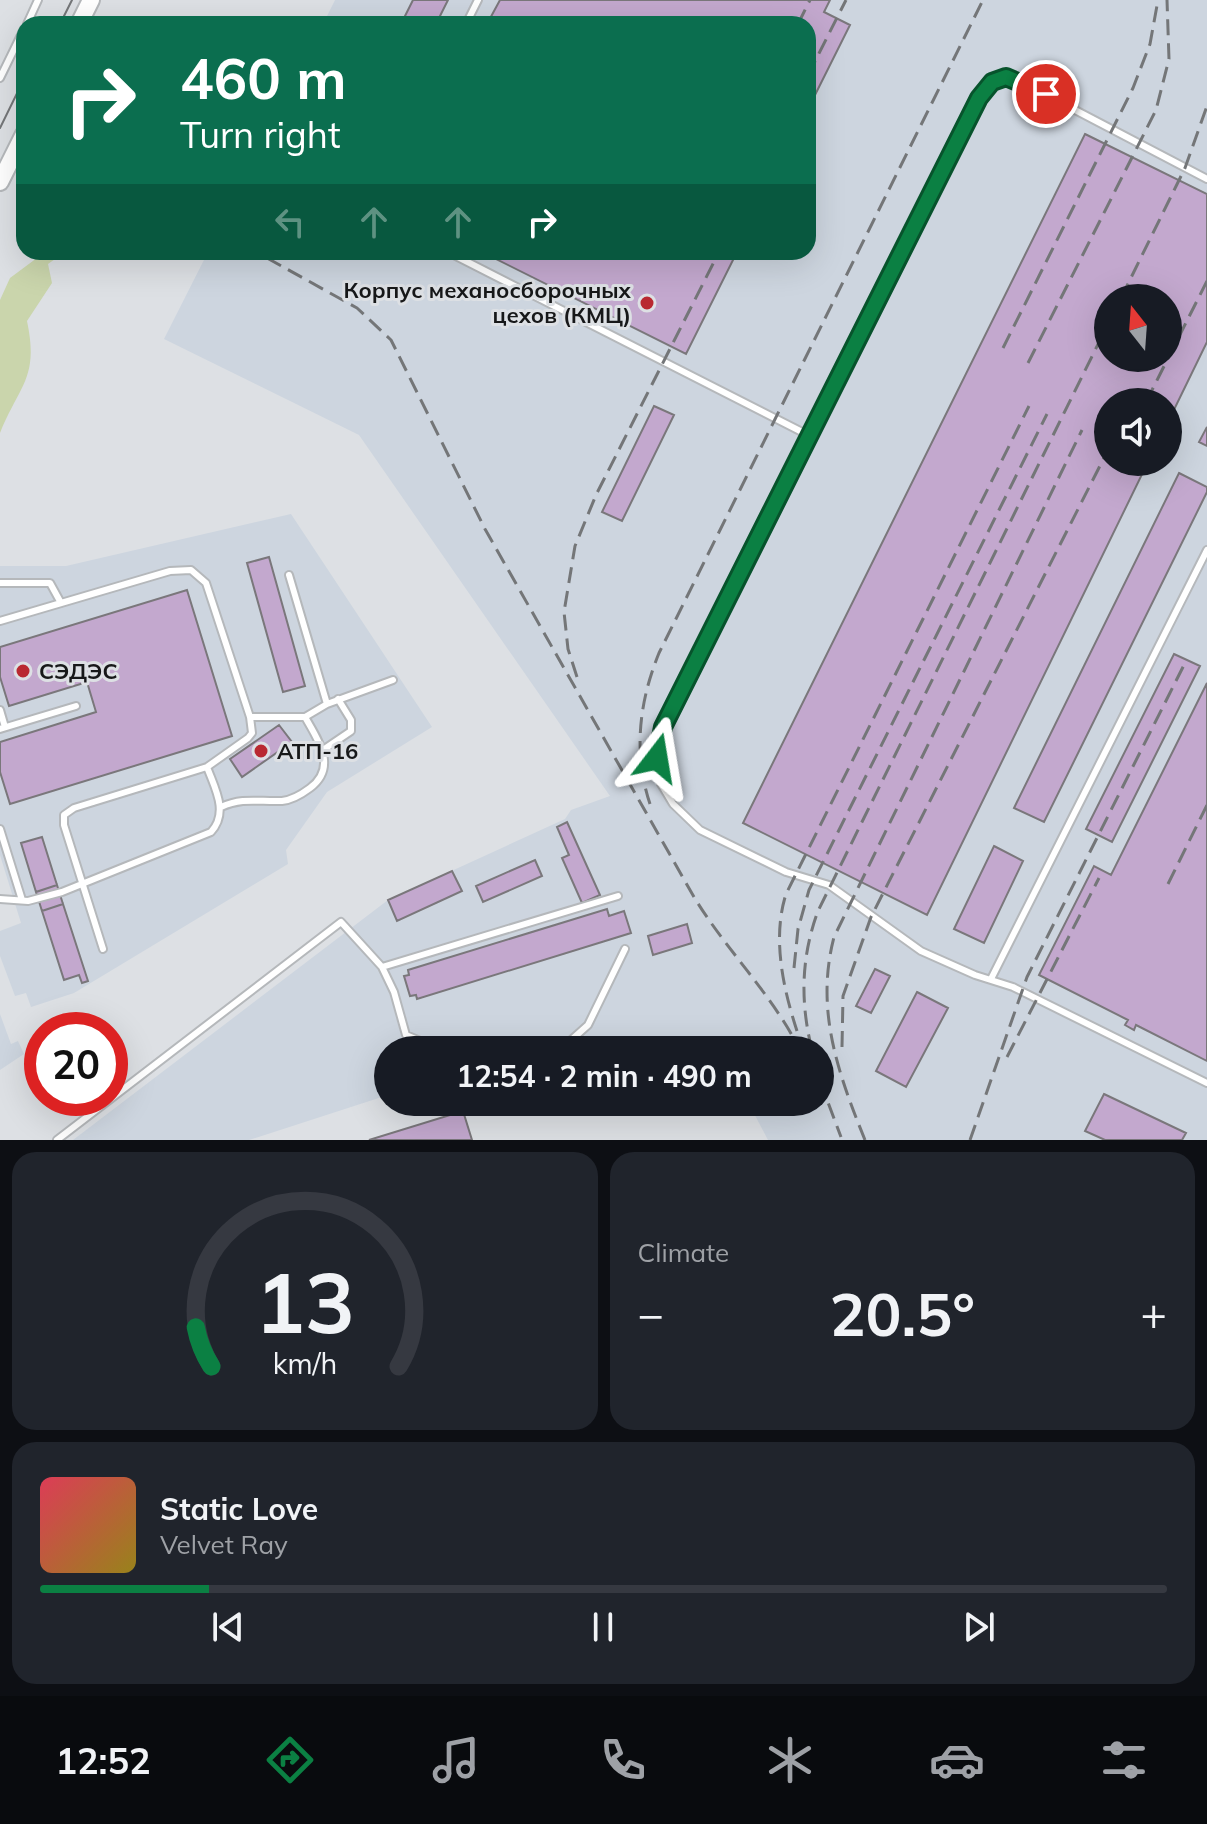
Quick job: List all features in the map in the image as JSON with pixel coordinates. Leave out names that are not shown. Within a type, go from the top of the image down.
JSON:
[{"type":"main road","points":[[0,182],[16,150]]},
{"type":"lane","points":[[0,78],[16,45]]},
{"type":"lane","points":[[1207,179],[1023,82],[1006,77],[992,82],[979,98],[808,435],[663,727],[656,747],[661,784],[673,804],[700,830],[786,872],[829,885],[921,951],[1038,998],[1207,1083]]},
{"type":"lane","points":[[464,260],[808,435]]},
{"type":"lane","points":[[991,979],[1207,550]]},
{"type":"lane","points":[[0,621],[170,571],[191,570],[206,583],[250,717],[252,733],[248,738],[207,767],[68,811],[64,825],[103,949]]},
{"type":"lane","points":[[289,575],[327,704]]},
{"type":"lane","points":[[0,583],[50,583],[61,603]]},
{"type":"lane","points":[[250,717],[305,717],[338,699],[393,680]]},
{"type":"lane","points":[[323,750],[351,731],[351,720],[338,699]]},
{"type":"lane","points":[[0,710],[3,728],[76,706]]},
{"type":"lane","points":[[221,807],[244,799],[293,798],[319,779],[325,761],[323,750],[305,717]]},
{"type":"lane","points":[[0,899],[38,900],[211,832],[218,823],[221,807],[207,767]]},
{"type":"lane","points":[[0,829],[22,900]]},
{"type":"lane","points":[[382,967],[618,896]]},
{"type":"lane","points":[[57,1140],[341,922],[382,967],[408,1036]]},
{"type":"lane","points":[[576,1036],[588,1025],[625,949]]},
{"type":"shaded area","points":[[335,0],[1207,0],[1207,1140],[768,1140],[755,1116],[834,1116],[834,1036],[374,1036],[374,1100],[249,1140],[73,1140],[104,1116],[128,1116],[128,1098],[388,900],[565,819],[571,810],[610,796],[359,435],[164,339],[204,260],[816,260],[816,16],[327,16]]},
{"type":"shaded area","points":[[291,514],[432,727],[327,792],[286,850],[288,864],[74,993],[31,1007],[26,993],[15,996],[0,956],[0,931],[21,923],[0,855],[0,566],[66,566]]},
{"type":"shaded area","points":[[0,1014],[11,1044],[18,1041],[24,1054],[0,1070]]},
{"type":"green space","points":[[34,260],[54,260],[48,264],[52,283],[27,321],[31,356],[26,380],[0,433],[0,300],[10,278]]},
{"type":"building","points":[[413,0],[448,0],[440,16],[405,16]]},
{"type":"building","points":[[500,0],[830,0],[824,12],[850,25],[816,93],[816,16],[491,16]]},
{"type":"building","points":[[1085,134],[1207,194],[1207,342],[1182,393],[1182,388],[1094,388],[1094,476],[1141,476],[927,915],[743,823]]},
{"type":"building","name":"Корпус механосборочных цехов (КМЦ)","points":[[498,260],[733,260],[686,354]]},
{"type":"building","points":[[654,406],[674,415],[622,521],[602,512]]},
{"type":"building","points":[[1207,427],[1207,446],[1199,442]]},
{"type":"building","points":[[1182,474],[1207,487],[1044,822],[1014,808],[1178,476]]},
{"type":"building","points":[[269,557],[305,686],[283,692],[247,563]]},
{"type":"building","points":[[187,590],[232,736],[10,804],[0,772],[0,742],[96,712],[87,682],[9,706],[0,677],[0,647]]},
{"type":"building","points":[[1174,654],[1200,666],[1112,842],[1086,829]]},
{"type":"building","points":[[1207,683],[1207,1061],[1136,1025],[1134,1030],[1125,1025],[1128,1020],[1039,975],[1094,866],[1111,875]]},
{"type":"building","name":"АТП-16","points":[[279,725],[292,742],[242,777],[230,759]]},
{"type":"building","points":[[567,822],[600,895],[582,903],[562,858],[569,855],[557,827]]},
{"type":"building","points":[[42,837],[57,885],[36,892],[21,843]]},
{"type":"building","points":[[994,846],[1023,861],[984,943],[954,929]]},
{"type":"building","points":[[535,860],[542,876],[483,902],[476,886]]},
{"type":"building","points":[[452,871],[462,891],[397,921],[388,900]]},
{"type":"building","points":[[57,885],[63,904],[42,911],[36,892]]},
{"type":"building","points":[[63,904],[88,981],[82,983],[79,975],[64,980],[42,911]]},
{"type":"building","points":[[607,909],[609,916],[624,911],[631,933],[417,999],[416,995],[410,996],[404,976],[409,975],[408,970]]},
{"type":"building","points":[[687,924],[692,943],[653,955],[648,936]]},
{"type":"building","points":[[875,969],[890,976],[871,1013],[856,1006]]},
{"type":"building","points":[[917,992],[948,1008],[906,1087],[876,1071]]},
{"type":"building","points":[[1104,1094],[1186,1133],[1182,1140],[1105,1140],[1085,1131]]},
{"type":"building","points":[[447,1116],[465,1116],[472,1140],[369,1140]]},
{"type":"tram line","points":[[64,16],[72,0]]},
{"type":"tram line","points":[[0,128],[16,95]]},
{"type":"railway","points":[[802,16],[810,0]]},
{"type":"railway","points":[[816,59],[846,0]]},
{"type":"railway","points":[[650,804],[641,766],[641,728],[647,690],[659,653],[983,0]]},
{"type":"railway","points":[[1003,348],[1133,88],[1150,44],[1158,0]]},
{"type":"railway","points":[[1028,363],[1156,110],[1169,59],[1167,0]]},
{"type":"railway","points":[[1128,284],[1185,168],[1207,106]]},
{"type":"railway","points":[[271,260],[357,308],[391,340],[485,529],[694,897],[792,1036]]},
{"type":"railway","points":[[577,677],[568,649],[564,612],[575,546],[596,495],[715,260]]},
{"type":"railway","points":[[1153,388],[1207,281]]},
{"type":"railway","points":[[809,1036],[804,997],[805,963],[818,911],[1094,352]]},
{"type":"railway","points":[[797,1031],[781,963],[780,928],[786,894],[1029,406]]},
{"type":"railway","points":[[794,968],[798,929],[809,890],[1047,414]]},
{"type":"railway","points":[[865,1140],[838,1066],[828,1016],[827,990],[834,937],[1082,430]]},
{"type":"railway","points":[[842,1047],[843,996],[871,917],[1095,476]]},
{"type":"railway","points":[[970,1140],[1027,977],[1184,665]]},
{"type":"railway","points":[[1168,884],[1207,805]]},
{"type":"railway","points":[[1007,1057],[1099,878]]},
{"type":"railway","points":[[833,1116],[841,1137]]},
{"type":"place","name":"Корпус механосборочных цехов (КМЦ)","points":[[647,303]]},
{"type":"place","name":"СЭДЭС","points":[[23,671]]},
{"type":"place","name":"АТП-16","points":[[261,751]]},
{"type":"route","points":[[657,758],[656,747],[663,727],[979,98],[992,82],[1006,77],[1046,94]]}]
